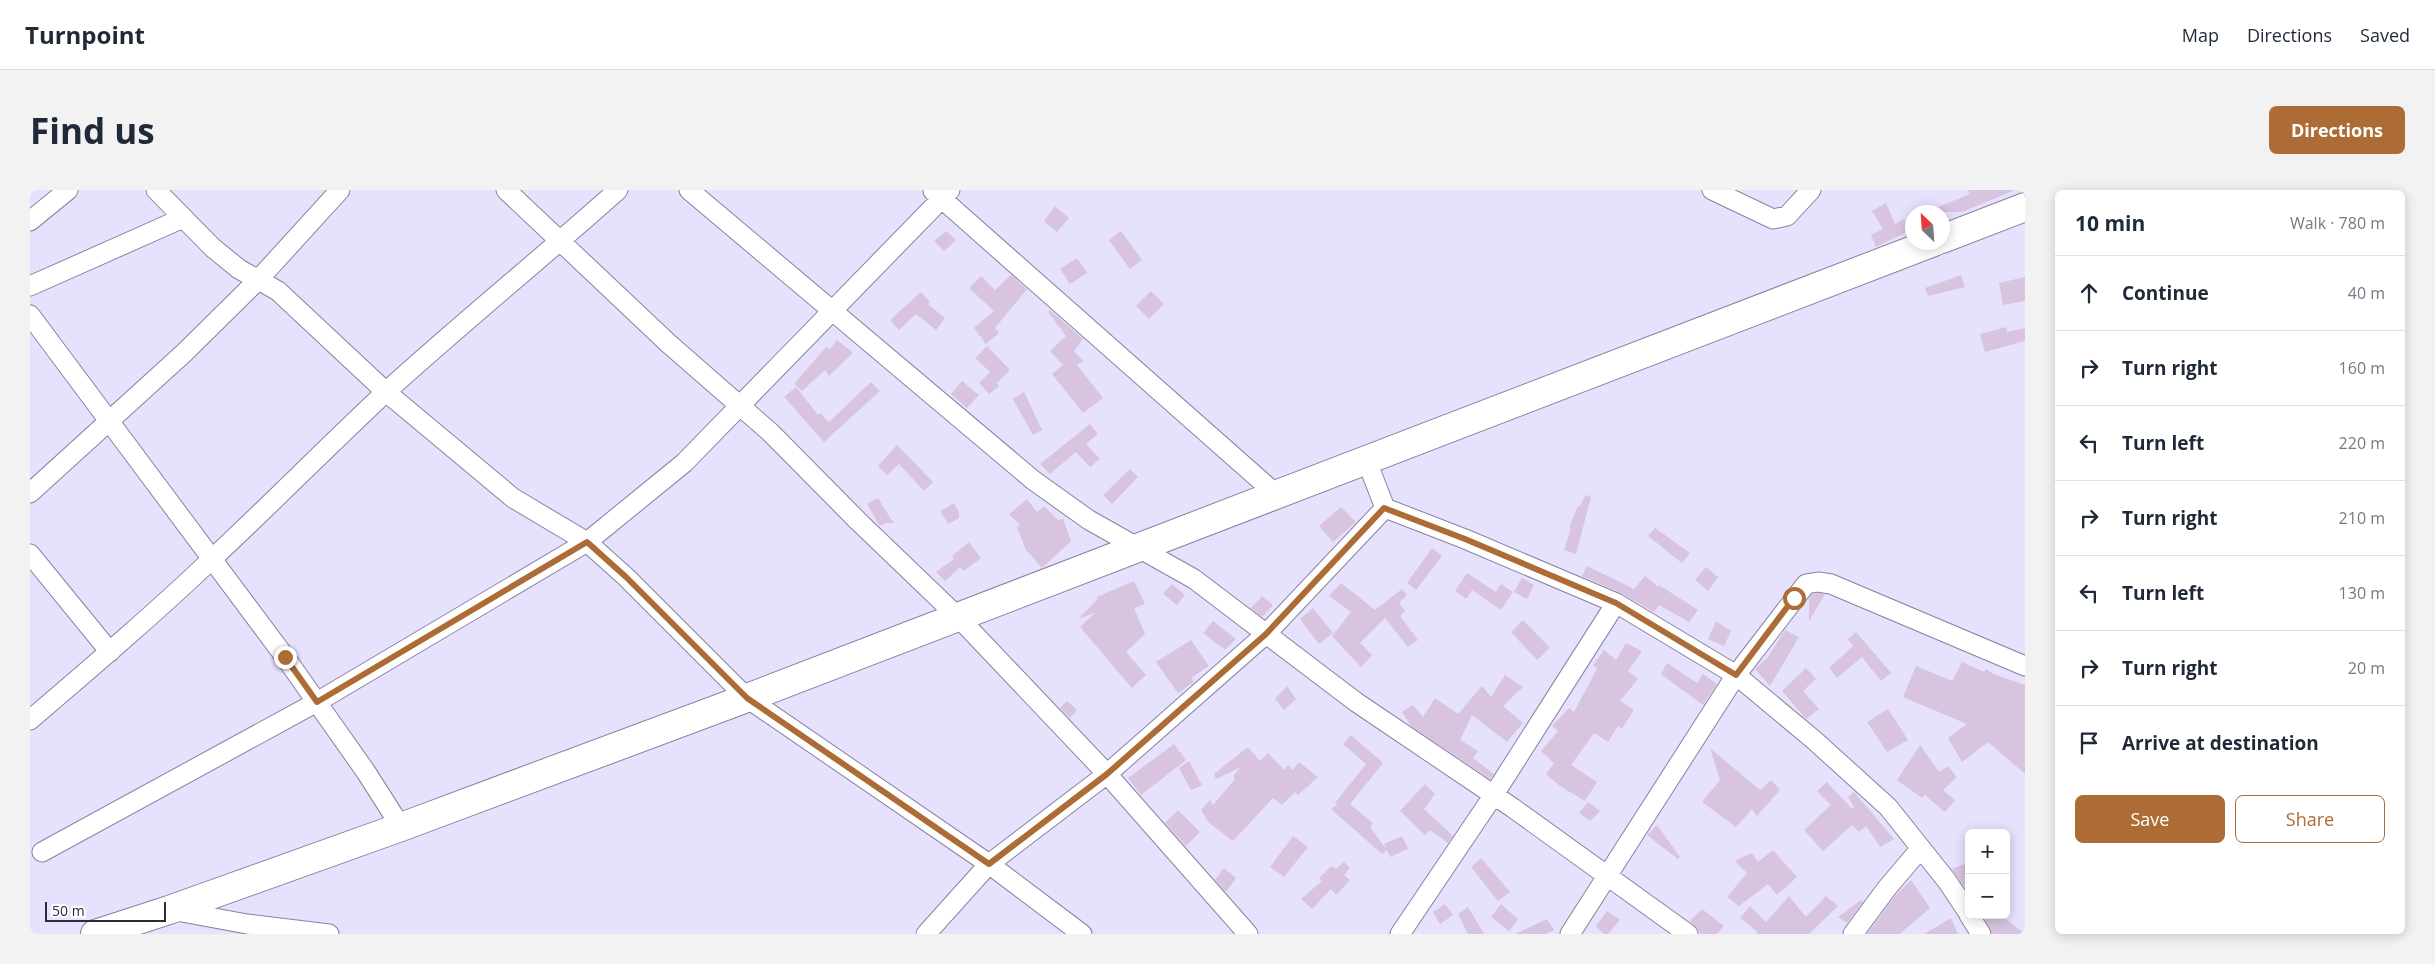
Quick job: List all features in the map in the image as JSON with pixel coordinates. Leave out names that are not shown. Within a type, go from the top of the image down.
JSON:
[{"type":"highway","points":[[1950,236],[2025,207]]},
{"type":"highway","points":[[95,934],[139,928],[169,910],[401,827],[747,698],[1913,250]]},
{"type":"street","points":[[30,221],[68,190]]},
{"type":"street","points":[[156,190],[183,218],[239,269],[278,291],[386,392],[513,498],[587,542],[626,577],[747,698],[989,864],[1082,934]]},
{"type":"street","points":[[30,493],[184,353],[258,280],[340,190]]},
{"type":"street","points":[[506,190],[560,242],[771,433],[858,521],[958,617],[1107,774],[1248,934]]},
{"type":"street","points":[[30,720],[110,652],[212,560],[386,392],[495,294],[560,242],[618,190]]},
{"type":"street","points":[[689,190],[1033,480],[1089,520],[1194,579],[1356,702],[1607,877],[1641,898],[1688,934]]},
{"type":"street","points":[[1712,190],[1773,219],[1787,216],[1811,190]]},
{"type":"street","points":[[42,852],[317,702],[587,542],[684,462],[834,311],[941,193],[1277,495]]},
{"type":"street","points":[[30,286],[183,218]]},
{"type":"street","points":[[30,316],[110,421],[317,702],[366,772],[401,827]]},
{"type":"street","points":[[1366,459],[1384,508],[1465,539],[1616,603],[1736,675],[1814,740],[1888,807],[1947,882],[1965,909]]},
{"type":"street","points":[[926,934],[989,864],[1107,774],[1266,634],[1384,508]]},
{"type":"street","points":[[30,554],[110,652]]},
{"type":"street","points":[[1570,934],[1736,675],[1806,584],[1818,582],[1831,584],[2025,666]]},
{"type":"street","points":[[1400,934],[1493,796],[1616,603]]},
{"type":"street","points":[[1853,934],[1887,888],[1921,848]]},
{"type":"street","points":[[169,910],[247,924],[329,934]]},
{"type":"street","points":[[1972,919],[1981,934]]},
{"type":"building","points":[[1968,190],[2015,190],[1962,212],[1950,212],[1950,205],[1943,205],[1970,194]]},
{"type":"building","points":[[1886,203],[1895,224],[1904,219],[1905,233],[1876,247],[1871,235],[1883,229],[1872,211]]},
{"type":"building","points":[[1055,206],[1069,218],[1057,232],[1044,221]]},
{"type":"building","points":[[946,231],[956,240],[944,251],[934,241]]},
{"type":"building","points":[[1121,231],[1142,260],[1130,269],[1109,240]]},
{"type":"building","points":[[1077,258],[1087,273],[1070,284],[1060,269]]},
{"type":"building","points":[[1011,275],[1027,289],[995,328],[999,333],[986,344],[974,328],[994,311],[969,288],[981,276],[995,290]]},
{"type":"building","points":[[1961,275],[1965,287],[1928,296],[1925,288]]},
{"type":"building","points":[[2025,277],[2025,301],[2003,305],[1999,283]]},
{"type":"building","points":[[1151,291],[1164,304],[1149,319],[1136,306]]},
{"type":"building","points":[[921,292],[930,302],[928,304],[945,318],[936,330],[916,314],[899,330],[890,320]]},
{"type":"building","points":[[1050,310],[1083,339],[1074,351],[1083,361],[1077,365],[1103,398],[1083,413],[1052,374],[1063,365],[1050,351],[1066,336],[1048,312]]},
{"type":"building","points":[[2006,327],[2007,332],[2025,328],[2025,341],[1985,352],[1980,334]]},
{"type":"building","points":[[837,340],[853,353],[829,376],[825,370],[802,391],[794,384],[826,347],[830,349]]},
{"type":"building","points":[[987,346],[1010,370],[997,383],[999,386],[989,394],[979,383],[990,372],[975,358]]},
{"type":"building","points":[[962,381],[979,395],[967,408],[951,394]]},
{"type":"building","points":[[871,382],[880,391],[824,442],[784,397],[796,387],[818,415],[820,413],[829,422]]},
{"type":"building","points":[[1024,392],[1042,430],[1033,435],[1013,399]]},
{"type":"building","points":[[1090,424],[1098,434],[1086,444],[1100,459],[1090,467],[1076,452],[1050,474],[1040,464]]},
{"type":"building","points":[[897,445],[933,482],[924,491],[899,464],[887,475],[878,466]]},
{"type":"building","points":[[1130,469],[1138,477],[1112,504],[1103,495]]},
{"type":"building","points":[[1586,495],[1591,497],[1576,554],[1564,550],[1571,528],[1569,527],[1578,506],[1580,506]]},
{"type":"building","points":[[878,498],[894,523],[886,523],[880,526],[867,504]]},
{"type":"building","points":[[1027,499],[1037,512],[1044,506],[1058,520],[1063,519],[1071,541],[1042,568],[1026,550],[1017,527],[1020,525],[1009,514]]},
{"type":"building","points":[[954,503],[959,512],[959,518],[948,524],[940,511]]},
{"type":"building","points":[[1341,507],[1356,522],[1333,542],[1319,526]]},
{"type":"building","points":[[1655,528],[1690,553],[1682,563],[1648,536]]},
{"type":"building","points":[[969,542],[981,558],[964,571],[960,567],[945,581],[936,572],[954,559],[952,556]]},
{"type":"building","points":[[1432,548],[1442,556],[1416,590],[1407,583]]},
{"type":"building","points":[[1587,566],[1634,589],[1645,576],[1658,587],[1659,585],[1698,610],[1689,622],[1659,605],[1654,612],[1621,593],[1582,576]]},
{"type":"building","points":[[1706,567],[1718,577],[1708,591],[1695,580]]},
{"type":"building","points":[[1467,573],[1496,592],[1501,584],[1513,592],[1501,610],[1472,590],[1466,599],[1455,591]]},
{"type":"building","points":[[1522,578],[1534,585],[1527,599],[1514,592]]},
{"type":"building","points":[[1134,581],[1145,604],[1134,608],[1145,634],[1126,652],[1146,675],[1132,688],[1080,627],[1095,613],[1078,619],[1098,599],[1097,597]]},
{"type":"building","points":[[1341,583],[1375,610],[1402,589],[1407,595],[1399,603],[1405,611],[1400,616],[1418,640],[1408,647],[1385,618],[1360,643],[1372,655],[1361,667],[1332,636],[1351,612],[1329,596]]},
{"type":"building","points":[[1172,584],[1185,595],[1177,605],[1163,594]]},
{"type":"building","points":[[1812,594],[1825,594],[1809,621],[1809,598]]},
{"type":"building","points":[[1262,596],[1273,605],[1262,617],[1251,608]]},
{"type":"building","points":[[1313,608],[1333,633],[1319,644],[1300,619]]},
{"type":"building","points":[[1523,620],[1550,648],[1537,660],[1511,632]]},
{"type":"building","points":[[1213,621],[1236,639],[1225,650],[1203,633]]},
{"type":"building","points":[[1716,621],[1731,631],[1724,646],[1708,639]]},
{"type":"building","points":[[1785,630],[1799,637],[1770,686],[1755,669],[1768,657]]},
{"type":"building","points":[[1856,632],[1891,673],[1881,681],[1862,657],[1837,678],[1829,668],[1853,646],[1848,639]]},
{"type":"building","points":[[1191,640],[1209,666],[1191,678],[1194,682],[1178,693],[1156,662]]},
{"type":"building","points":[[1626,643],[1642,651],[1628,671],[1638,679],[1620,701],[1634,710],[1622,729],[1618,726],[1608,742],[1594,733],[1571,765],[1597,782],[1585,801],[1560,786],[1546,774],[1554,763],[1541,751],[1558,731],[1552,726],[1569,708],[1574,712],[1597,669],[1593,665],[1604,650],[1616,660]]},
{"type":"building","points":[[1962,662],[1984,672],[1986,669],[1993,674],[2025,685],[2025,774],[1988,742],[1962,762],[1948,738],[1967,724],[1903,697],[1916,666],[1952,681]]},
{"type":"building","points":[[1667,663],[1697,683],[1703,674],[1717,684],[1703,705],[1661,674]]},
{"type":"building","points":[[1806,668],[1816,679],[1803,691],[1819,709],[1806,719],[1782,691]]},
{"type":"building","points":[[1505,675],[1523,687],[1503,706],[1523,723],[1507,742],[1472,715],[1460,740],[1478,751],[1473,758],[1494,774],[1490,779],[1411,726],[1402,712],[1413,705],[1423,717],[1435,698],[1458,714],[1482,686],[1491,697]]},
{"type":"building","points":[[1287,686],[1296,699],[1284,710],[1275,699]]},
{"type":"building","points":[[1067,701],[1077,710],[1070,718],[1060,708]]},
{"type":"building","points":[[1888,709],[1908,740],[1887,752],[1867,722]]},
{"type":"building","points":[[1351,735],[1383,763],[1350,804],[1373,823],[1370,827],[1387,850],[1382,854],[1331,809],[1337,805],[1335,803],[1366,764],[1343,744]]},
{"type":"building","points":[[1174,744],[1186,760],[1141,795],[1128,778]]},
{"type":"building","points":[[1920,745],[1939,772],[1948,766],[1957,777],[1943,790],[1955,800],[1945,812],[1925,795],[1922,798],[1897,780]]},
{"type":"building","points":[[1248,747],[1260,761],[1268,753],[1284,770],[1288,765],[1293,770],[1299,762],[1318,777],[1298,795],[1295,792],[1282,805],[1273,798],[1233,841],[1208,822],[1201,810],[1210,800],[1213,805],[1235,779],[1233,776],[1241,767],[1216,779],[1214,774]]},
{"type":"building","points":[[1710,748],[1760,790],[1771,780],[1780,790],[1757,816],[1752,809],[1736,827],[1702,802],[1720,780]]},
{"type":"building","points":[[1189,761],[1202,785],[1191,790],[1179,768]]},
{"type":"building","points":[[1827,782],[1852,809],[1854,807],[1848,797],[1854,792],[1894,839],[1880,847],[1866,826],[1859,832],[1852,825],[1823,851],[1804,830],[1831,805],[1817,791]]},
{"type":"building","points":[[1425,784],[1435,794],[1424,809],[1453,836],[1448,843],[1430,830],[1425,835],[1400,811]]},
{"type":"building","points":[[1588,802],[1600,811],[1590,821],[1579,813]]},
{"type":"building","points":[[1178,810],[1200,832],[1186,846],[1165,823]]},
{"type":"building","points":[[1657,825],[1680,857],[1678,859],[1647,835]]},
{"type":"building","points":[[1293,836],[1308,847],[1284,877],[1270,867]]},
{"type":"building","points":[[1402,836],[1408,849],[1390,857],[1384,844]]},
{"type":"building","points":[[1773,850],[1797,877],[1777,895],[1768,884],[1739,906],[1727,897],[1747,873],[1735,861],[1752,853],[1758,862]]},
{"type":"building","points":[[1481,858],[1510,892],[1498,901],[1471,867]]},
{"type":"building","points":[[1344,862],[1350,868],[1344,875],[1350,880],[1336,895],[1331,889],[1312,909],[1301,899],[1322,881],[1319,878],[1331,866],[1336,869]]},
{"type":"building","points":[[1965,864],[1965,887],[1952,869]]},
{"type":"building","points":[[1224,868],[1236,878],[1226,892],[1215,880]]},
{"type":"building","points":[[1911,880],[1930,908],[1900,934],[1867,934],[1896,895]]},
{"type":"building","points":[[1789,896],[1806,917],[1826,896],[1838,906],[1809,934],[1756,934],[1758,932],[1740,918],[1750,906],[1766,922]]},
{"type":"building","points":[[1861,900],[1863,902],[1847,923],[1838,917]]},
{"type":"building","points":[[1445,904],[1453,915],[1440,924],[1433,912]]},
{"type":"building","points":[[1501,904],[1518,919],[1509,931],[1491,917]]},
{"type":"building","points":[[1468,907],[1484,934],[1468,934],[1458,914]]},
{"type":"building","points":[[1702,909],[1724,926],[1717,934],[1701,934],[1690,921]]},
{"type":"building","points":[[1607,911],[1620,920],[1608,934],[1604,934],[1596,926]]},
{"type":"building","points":[[1951,918],[1958,934],[1924,934]]},
{"type":"building","points":[[1547,919],[1554,930],[1546,934],[1515,934]]},
{"type":"building","points":[[1984,919],[2006,919],[2025,934],[1992,934]]},
{"type":"route","points":[[285,657],[317,702],[526,580],[587,542],[626,577],[747,698],[989,864],[1107,774],[1266,634],[1345,552],[1384,508],[1465,539],[1616,603],[1736,675],[1794,598]]}]
